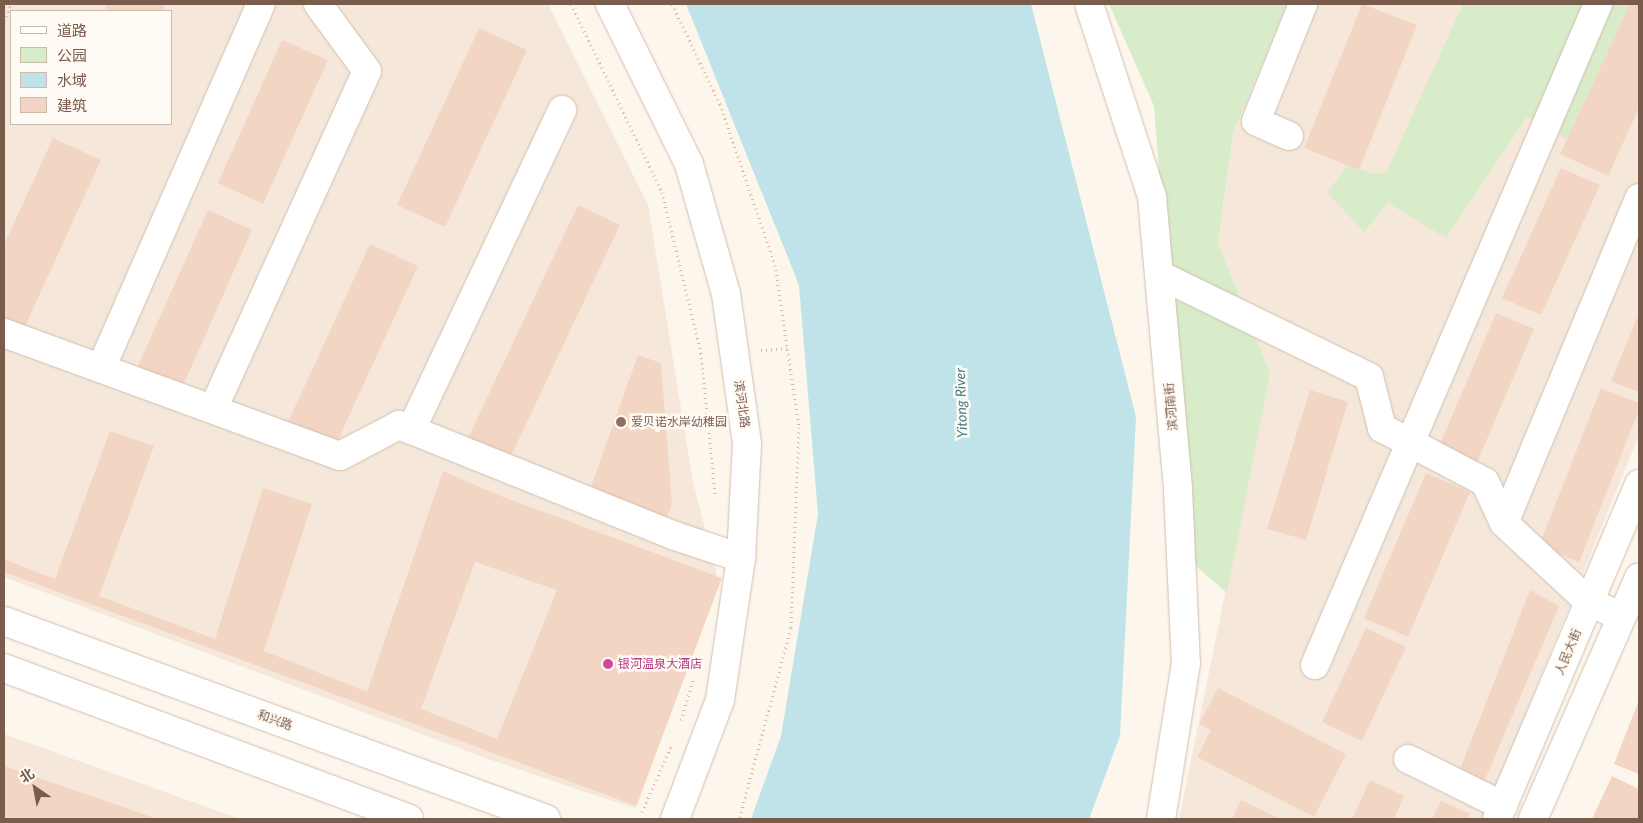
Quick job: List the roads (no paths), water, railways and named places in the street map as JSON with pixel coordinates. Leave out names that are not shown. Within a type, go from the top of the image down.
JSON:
[{"type":"street","points":[[102,366],[261,4]]},
{"type":"street","points":[[213,409],[368,71],[318,4]]},
{"type":"street","name":"滨河北路","points":[[610,4],[689,164],[726,294],[747,444],[741,558],[720,700],[675,819]]},
{"type":"street","name":"滨河南街","points":[[1089,4],[1152,198],[1178,490],[1186,663],[1162,819]]},
{"type":"street","points":[[1289,136],[1256,121],[1303,4]]},
{"type":"street","points":[[1315,665],[1598,4]]},
{"type":"street","points":[[411,430],[562,110]]},
{"type":"street","points":[[1504,523],[1639,198]]},
{"type":"street","points":[[1168,279],[1369,377],[1382,428],[1485,482],[1504,523],[1589,602],[1622,617]]},
{"type":"street","points":[[4,333],[102,366],[340,456],[399,425],[676,536],[741,558]]},
{"type":"street","name":"人民大街","points":[[1500,812],[1639,484]]},
{"type":"street","points":[[1533,819],[1639,577]]},
{"type":"street","name":"和兴路","points":[[4,621],[546,819]]},
{"type":"street","points":[[4,668],[409,819]]},
{"type":"street","points":[[1408,759],[1500,812]]},
{"type":"water","name":"Yitong River","points":[[686,4],[1031,4],[1136,417],[1120,736],[1089,819],[751,819],[781,736],[818,514],[799,285]]},
{"type":"place","name":"爱贝诺水岸幼稚园","points":[[621,422]]},
{"type":"place","name":"银河温泉大酒店","points":[[608,664]]}]
